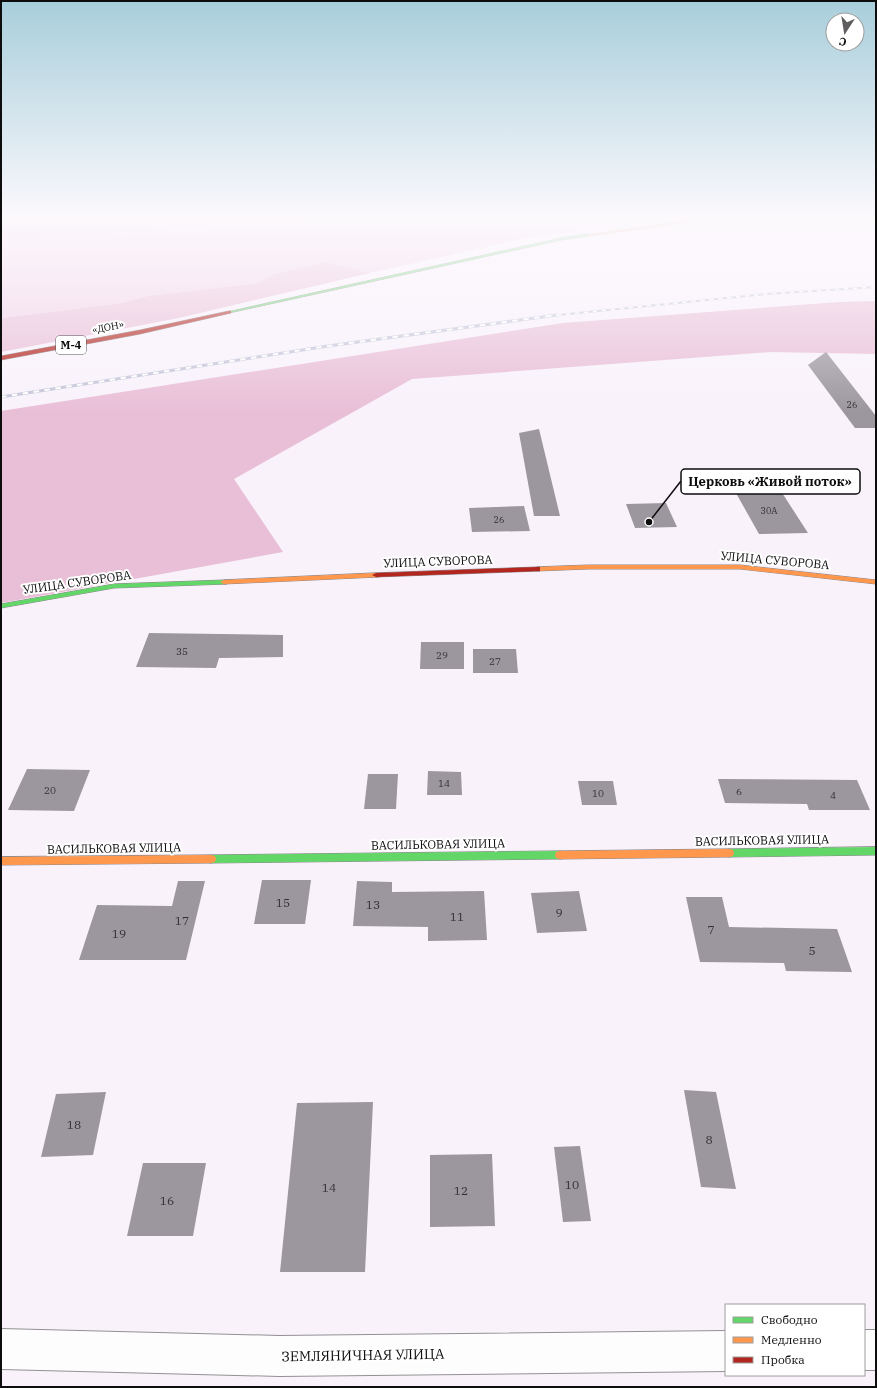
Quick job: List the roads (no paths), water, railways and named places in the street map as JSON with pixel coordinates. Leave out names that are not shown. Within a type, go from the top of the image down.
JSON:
[{"type":"main road","name":"«ДОН»","points":[[1,358],[140,332],[363,283]]},
{"type":"main road","name":"УЛИЦА СУВОРОВА","points":[[1,606],[114,586],[588,567],[740,567],[876,582]]},
{"type":"main road","name":"ВАСИЛЬКОВАЯ УЛИЦА","points":[[1,861],[876,851]]},
{"type":"street","name":"ЗЕМЛЯНИЧНАЯ УЛИЦА","points":[[1,1349],[279,1356],[725,1351]]},
{"type":"street","points":[[865,1350],[876,1350]]},
{"type":"railway","points":[[554,315],[766,294],[876,287]]},
{"type":"railway","points":[[1,397],[328,346],[554,315]]},
{"type":"railway","points":[[548,316],[554,315]]},
{"type":"place","name":"Церковь «Живой поток»","points":[[649,522]]}]
